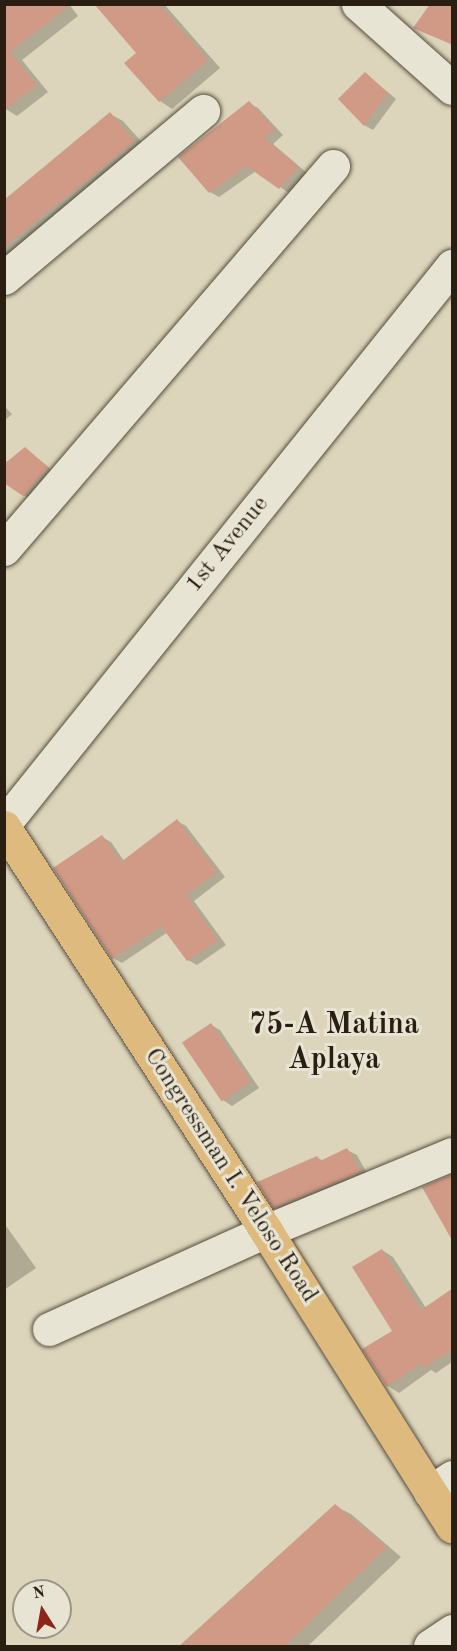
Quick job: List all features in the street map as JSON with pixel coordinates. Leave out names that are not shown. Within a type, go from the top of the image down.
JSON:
[{"type":"main road","name":"Congressman I. Veloso Road","points":[[4,825],[266,1231],[441,1484],[453,1526]]},
{"type":"street","points":[[358,4],[453,88]]},
{"type":"street","points":[[4,278],[203,111]]},
{"type":"street","points":[[4,549],[333,166]]},
{"type":"street","name":"1st Avenue","points":[[4,825],[453,266]]},
{"type":"street","points":[[49,1329],[266,1231],[453,1154]]},
{"type":"street","points":[[430,1647],[453,1631]]},
{"type":"building","points":[[4,4],[71,4],[10,52],[37,85],[4,110]]},
{"type":"building","points":[[94,4],[159,4],[208,60],[159,102],[124,63],[136,53]]},
{"type":"building","points":[[430,4],[453,4],[453,45],[413,28]]},
{"type":"building","points":[[365,72],[388,93],[364,126],[338,99]]},
{"type":"building","points":[[249,101],[275,129],[265,138],[299,167],[279,189],[246,166],[209,193],[178,157]]},
{"type":"building","points":[[110,112],[135,141],[4,247],[4,200]]},
{"type":"building","points":[[25,447],[48,467],[23,496],[4,483],[4,464]]},
{"type":"building","points":[[177,819],[217,872],[186,895],[218,940],[187,961],[161,926],[112,959],[53,868],[102,835],[121,862]]},
{"type":"building","points":[[211,1023],[251,1082],[222,1101],[182,1043]]},
{"type":"building","points":[[347,1148],[361,1172],[273,1208],[257,1182],[317,1156],[320,1161]]},
{"type":"building","points":[[453,1174],[453,1242],[422,1187]]},
{"type":"building","points":[[382,1249],[421,1310],[453,1288],[453,1349],[424,1368],[421,1363],[387,1387],[362,1349],[392,1331],[352,1267]]},
{"type":"building","points":[[335,1504],[387,1547],[284,1647],[178,1647]]},
{"type":"district","name":"75-A Matina Aplaya","points":[[334,1042]]}]
